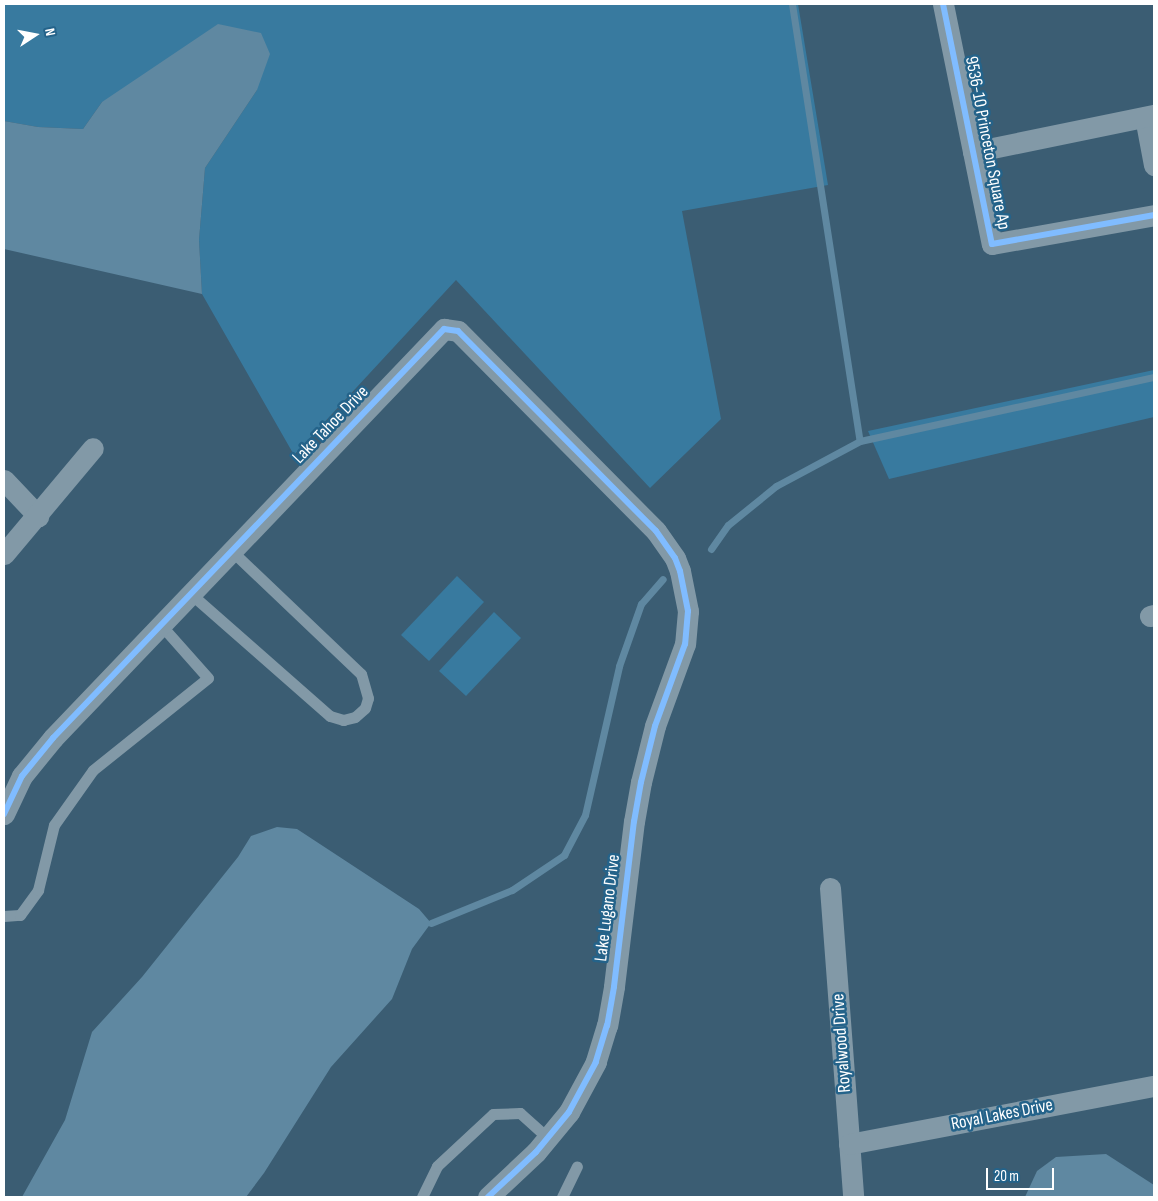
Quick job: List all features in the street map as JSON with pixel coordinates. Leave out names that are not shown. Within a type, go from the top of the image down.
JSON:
[{"type":"street","name":"9536-10 Princeton Square Ap","points":[[944,4],[992,244],[1154,215]]},
{"type":"street","points":[[973,152],[1149,116],[1154,165]]},
{"type":"street","name":"Lake Tahoe Drive","points":[[4,814],[22,776],[53,738],[444,329],[458,331],[656,531],[675,558],[685,589]]},
{"type":"street","points":[[4,554],[38,516],[93,448]]},
{"type":"street","points":[[4,480],[38,516]]},
{"type":"street","name":"Lake Lugano Drive","points":[[488,1197],[536,1152],[569,1112],[596,1062],[607,1025],[641,782],[656,726],[688,630],[685,589]]},
{"type":"street","name":"Royalwood Drive","points":[[830,888],[853,1197]]},
{"type":"street","name":"Royal Lakes Drive","points":[[849,1144],[1154,1086]]},
{"type":"lane","points":[[191,594],[330,716],[343,720],[355,717],[365,708],[368,698],[361,674],[232,551]]},
{"type":"lane","points":[[4,916],[20,915],[38,890],[54,825],[93,770],[208,678],[161,625]]},
{"type":"lane","points":[[422,1197],[437,1166],[493,1114],[520,1113],[548,1138]]},
{"type":"lane","points":[[562,1197],[577,1166]]},
{"type":"shaded area","points":[[4,4],[798,4],[828,185],[682,211],[721,419],[650,488],[456,280],[294,455],[202,294],[199,240],[205,168],[257,90],[102,102],[83,129],[38,127],[4,121]]},
{"type":"shaded area","points":[[218,24],[261,33],[270,54],[257,90],[205,168],[199,240],[202,294],[4,249],[4,121],[38,127],[83,129],[102,102]]},
{"type":"shaded area","points":[[1154,370],[1154,417],[889,479],[868,431]]},
{"type":"shaded area","points":[[457,576],[484,602],[429,661],[401,635]]},
{"type":"shaded area","points":[[494,612],[521,638],[466,696],[439,671]]},
{"type":"shaded area","points":[[277,827],[297,829],[419,909],[431,923],[412,949],[392,999],[331,1067],[264,1173],[246,1197],[22,1197],[65,1120],[92,1032],[142,977],[238,857],[251,836]]},
{"type":"shaded area","points":[[1106,1154],[1154,1185],[1154,1197],[1025,1197],[1037,1171],[1056,1157]]},
{"type":"waterway","points":[[792,4],[860,441]]},
{"type":"waterway","points":[[711,549],[728,525],[776,486],[860,441],[1154,377]]},
{"type":"waterway","points":[[431,923],[512,890],[564,855],[585,815],[619,666],[641,604],[663,579]]},
{"type":"cycle path","points":[[943,4],[992,244],[1154,215]]},
{"type":"cycle path","points":[[4,814],[22,776],[53,738],[444,329],[458,331],[656,531],[675,558],[680,571],[688,611],[685,644],[655,726],[641,782],[634,821],[614,987],[607,1025],[596,1062],[569,1112],[536,1152],[488,1197]]}]
